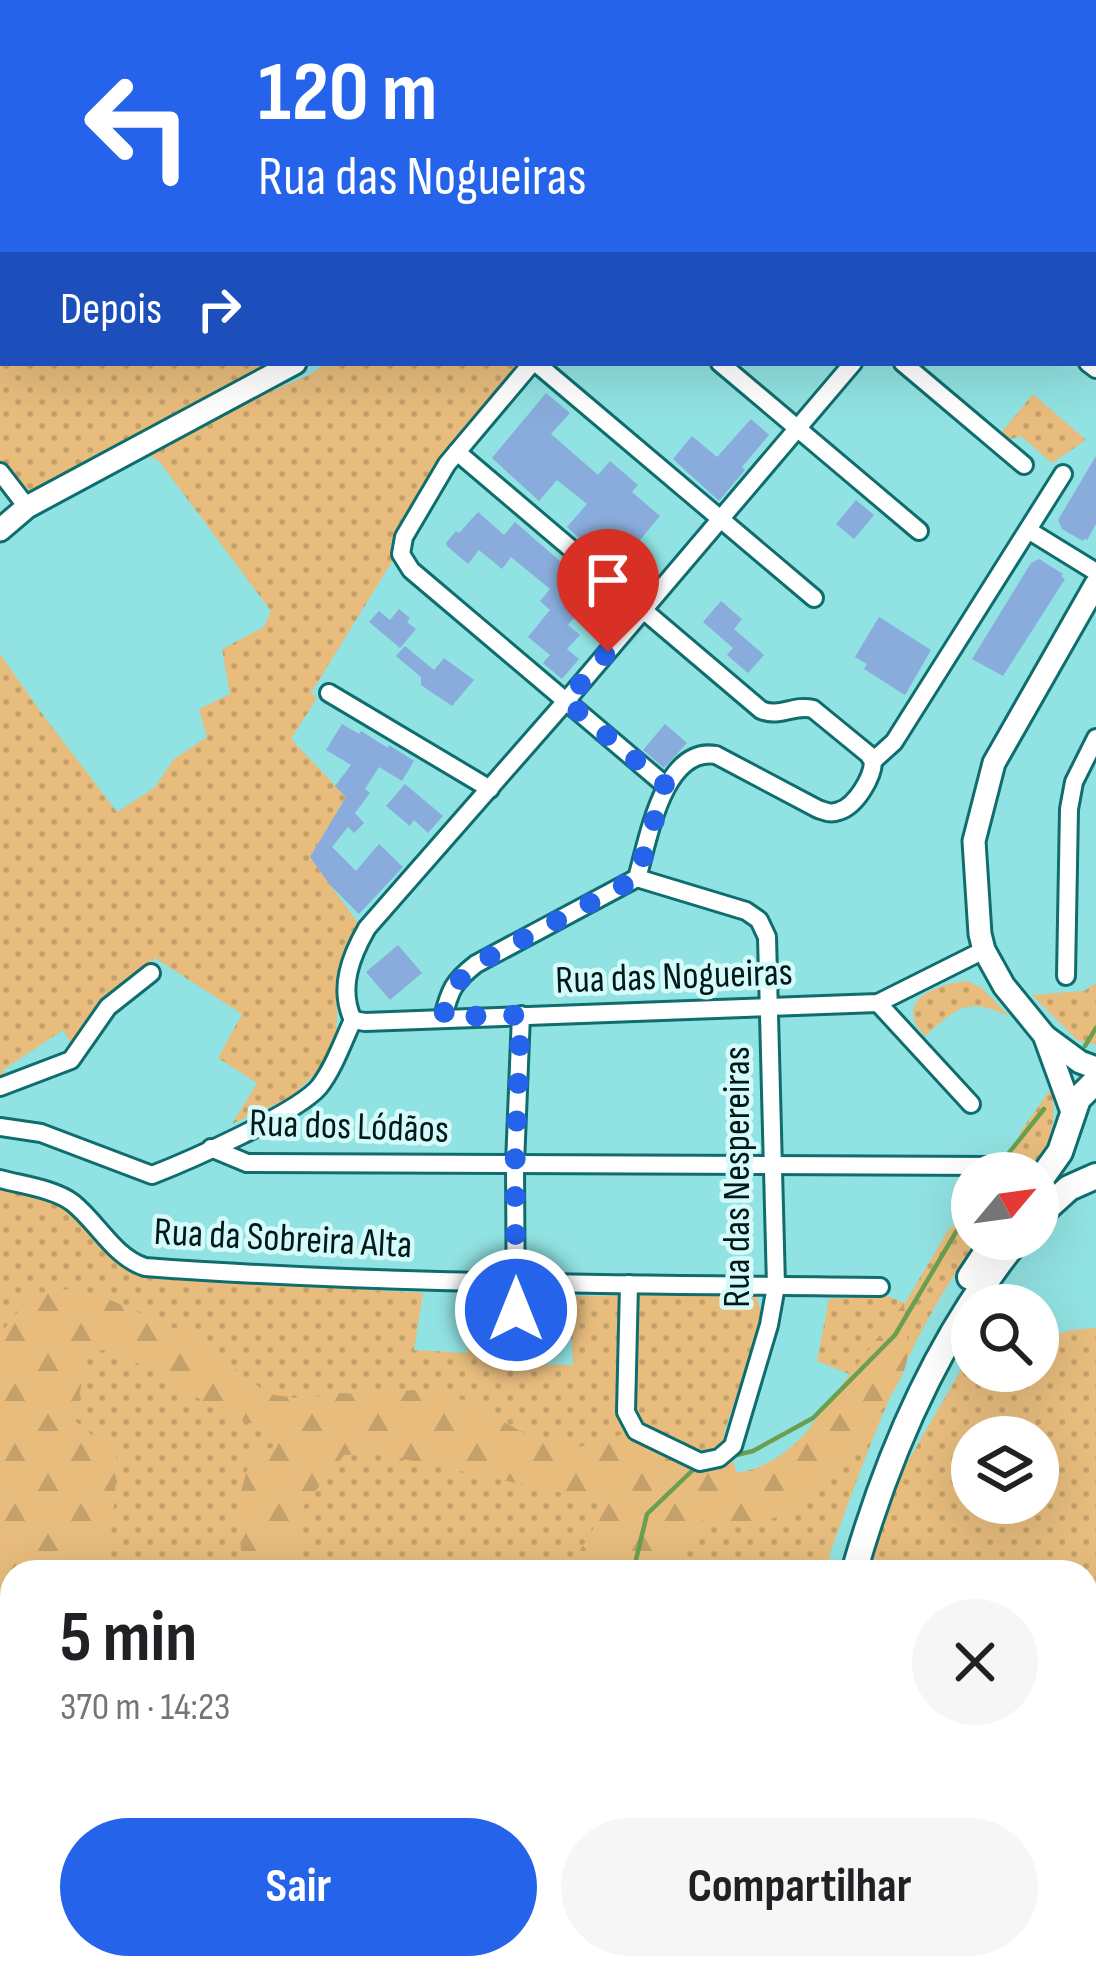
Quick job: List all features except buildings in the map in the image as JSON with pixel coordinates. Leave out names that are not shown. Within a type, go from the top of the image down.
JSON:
[{"type":"main road","points":[[1059,1153],[1082,1093],[1096,1081]]},
{"type":"main road","points":[[1059,1197],[1096,1172],[1076,1147],[1071,1117]]},
{"type":"main road","points":[[846,1560],[866,1490],[892,1427],[982,1260]]},
{"type":"main road","points":[[857,1560],[891,1459],[920,1396],[1000,1260]]},
{"type":"street","points":[[0,530],[27,507],[290,366]]},
{"type":"street","points":[[531,366],[447,464],[404,537],[401,554],[411,570],[665,785]]},
{"type":"street","points":[[538,366],[814,598]]},
{"type":"street","points":[[724,366],[919,531]]},
{"type":"street","points":[[0,1127],[41,1132],[152,1174],[308,1098],[327,1076],[353,1020],[346,984],[367,928],[850,366]]},
{"type":"street","points":[[907,366],[1024,465]]},
{"type":"street","points":[[458,452],[760,710],[776,714],[813,709],[873,761]]},
{"type":"street","points":[[0,472],[27,507]]},
{"type":"street","points":[[443,1017],[450,990],[476,964],[637,878],[665,785],[693,756],[709,753],[818,809],[836,812],[850,804],[870,778],[873,761],[894,742],[1063,474]]},
{"type":"street","points":[[1028,530],[1096,572]]},
{"type":"street","points":[[1096,584],[994,763],[974,842],[984,950],[1004,986],[1043,1035],[1096,1068]]},
{"type":"street","points":[[329,693],[490,789]]},
{"type":"street","points":[[1066,976],[1069,809],[1074,782],[1096,738]]},
{"type":"street","name":"Rua das Nespereiras","points":[[629,1284],[627,1417],[636,1431],[702,1462],[719,1458],[733,1447],[770,1325],[776,1286],[767,937],[759,920],[746,910],[637,878]]},
{"type":"street","name":"Rua das Nogueiras","points":[[353,1020],[878,1003],[984,950]]},
{"type":"street","points":[[0,1087],[71,1060],[108,1006],[151,973]]},
{"type":"street","points":[[878,1003],[971,1104]]},
{"type":"street","points":[[516,1336],[515,1164],[521,1015]]},
{"type":"street","points":[[1043,1035],[1071,1117]]},
{"type":"street","name":"Rua dos Lódãos","points":[[211,1148],[247,1163],[951,1166]]},
{"type":"street","name":"Rua da Sobreira Alta","points":[[0,1179],[73,1202],[133,1263],[145,1267],[516,1283],[880,1287]]},
{"type":"green space","points":[[0,366],[280,366],[104,452],[29,500],[0,461]]},
{"type":"green space","points":[[322,366],[516,366],[439,459],[396,530],[393,560],[311,693],[317,698],[291,739],[346,797],[310,857],[358,923],[339,972],[336,1037],[320,1069],[291,1097],[232,1124],[257,1083],[218,1058],[242,1014],[155,958],[100,1005],[72,1045],[63,1030],[3,1070],[6,1079],[0,1081],[0,654],[117,812],[154,788],[174,759],[207,737],[199,709],[230,694],[222,649],[264,627],[271,611],[159,461],[144,453],[194,424]]},
{"type":"green space","points":[[1033,394],[1086,440],[1052,463],[1021,436],[1011,439],[1001,433]]},
{"type":"green space","points":[[967,981],[982,988],[1009,1016],[983,1007],[964,1008],[925,1036],[916,1024],[915,1004],[931,990]]},
{"type":"green space","points":[[1096,983],[1096,1045],[1077,1040],[1032,995],[1084,991]]},
{"type":"green space","points":[[1052,1087],[1051,1133],[1043,1152],[1014,1152],[1021,1131]]},
{"type":"green space","points":[[0,1183],[62,1203],[128,1270],[162,1277],[423,1293],[414,1350],[467,1353],[468,1295],[506,1295],[507,1364],[573,1365],[569,1296],[756,1294],[763,1318],[724,1433],[737,1473],[774,1460],[789,1449],[852,1375],[817,1361],[829,1299],[884,1295],[905,1303],[951,1228],[951,1260],[965,1260],[932,1311],[894,1388],[829,1560],[0,1560]]},
{"type":"green space","points":[[69,1289],[97,1294],[196,1338],[268,1394],[303,1399],[413,1390],[464,1400],[522,1432],[576,1448],[643,1428],[689,1446],[736,1473],[756,1470],[794,1448],[904,1303],[908,1353],[901,1377],[873,1423],[812,1493],[777,1517],[702,1520],[674,1553],[674,1560],[574,1560],[609,1503],[376,1453],[344,1455],[299,1512],[297,1560],[242,1560],[237,1506],[250,1459],[277,1445],[273,1431],[227,1415],[113,1349],[87,1352],[75,1421],[115,1445],[117,1467],[112,1528],[100,1560],[0,1560],[0,1334],[32,1294]]},
{"type":"green space","points":[[1096,1328],[1096,1560],[868,1560],[890,1492],[951,1387],[951,1392],[1059,1392],[1059,1334]]},
{"type":"waterway","points":[[1085,1046],[1096,1028]]},
{"type":"waterway","points":[[1010,1152],[1044,1109]]},
{"type":"waterway","points":[[728,1457],[753,1451],[813,1418],[895,1335],[951,1240]]},
{"type":"waterway","points":[[636,1560],[647,1514],[695,1468]]},
{"type":"route","points":[[516,1310],[521,1015],[443,1017],[450,990],[476,964],[637,878],[665,785],[566,701],[608,652]]}]
